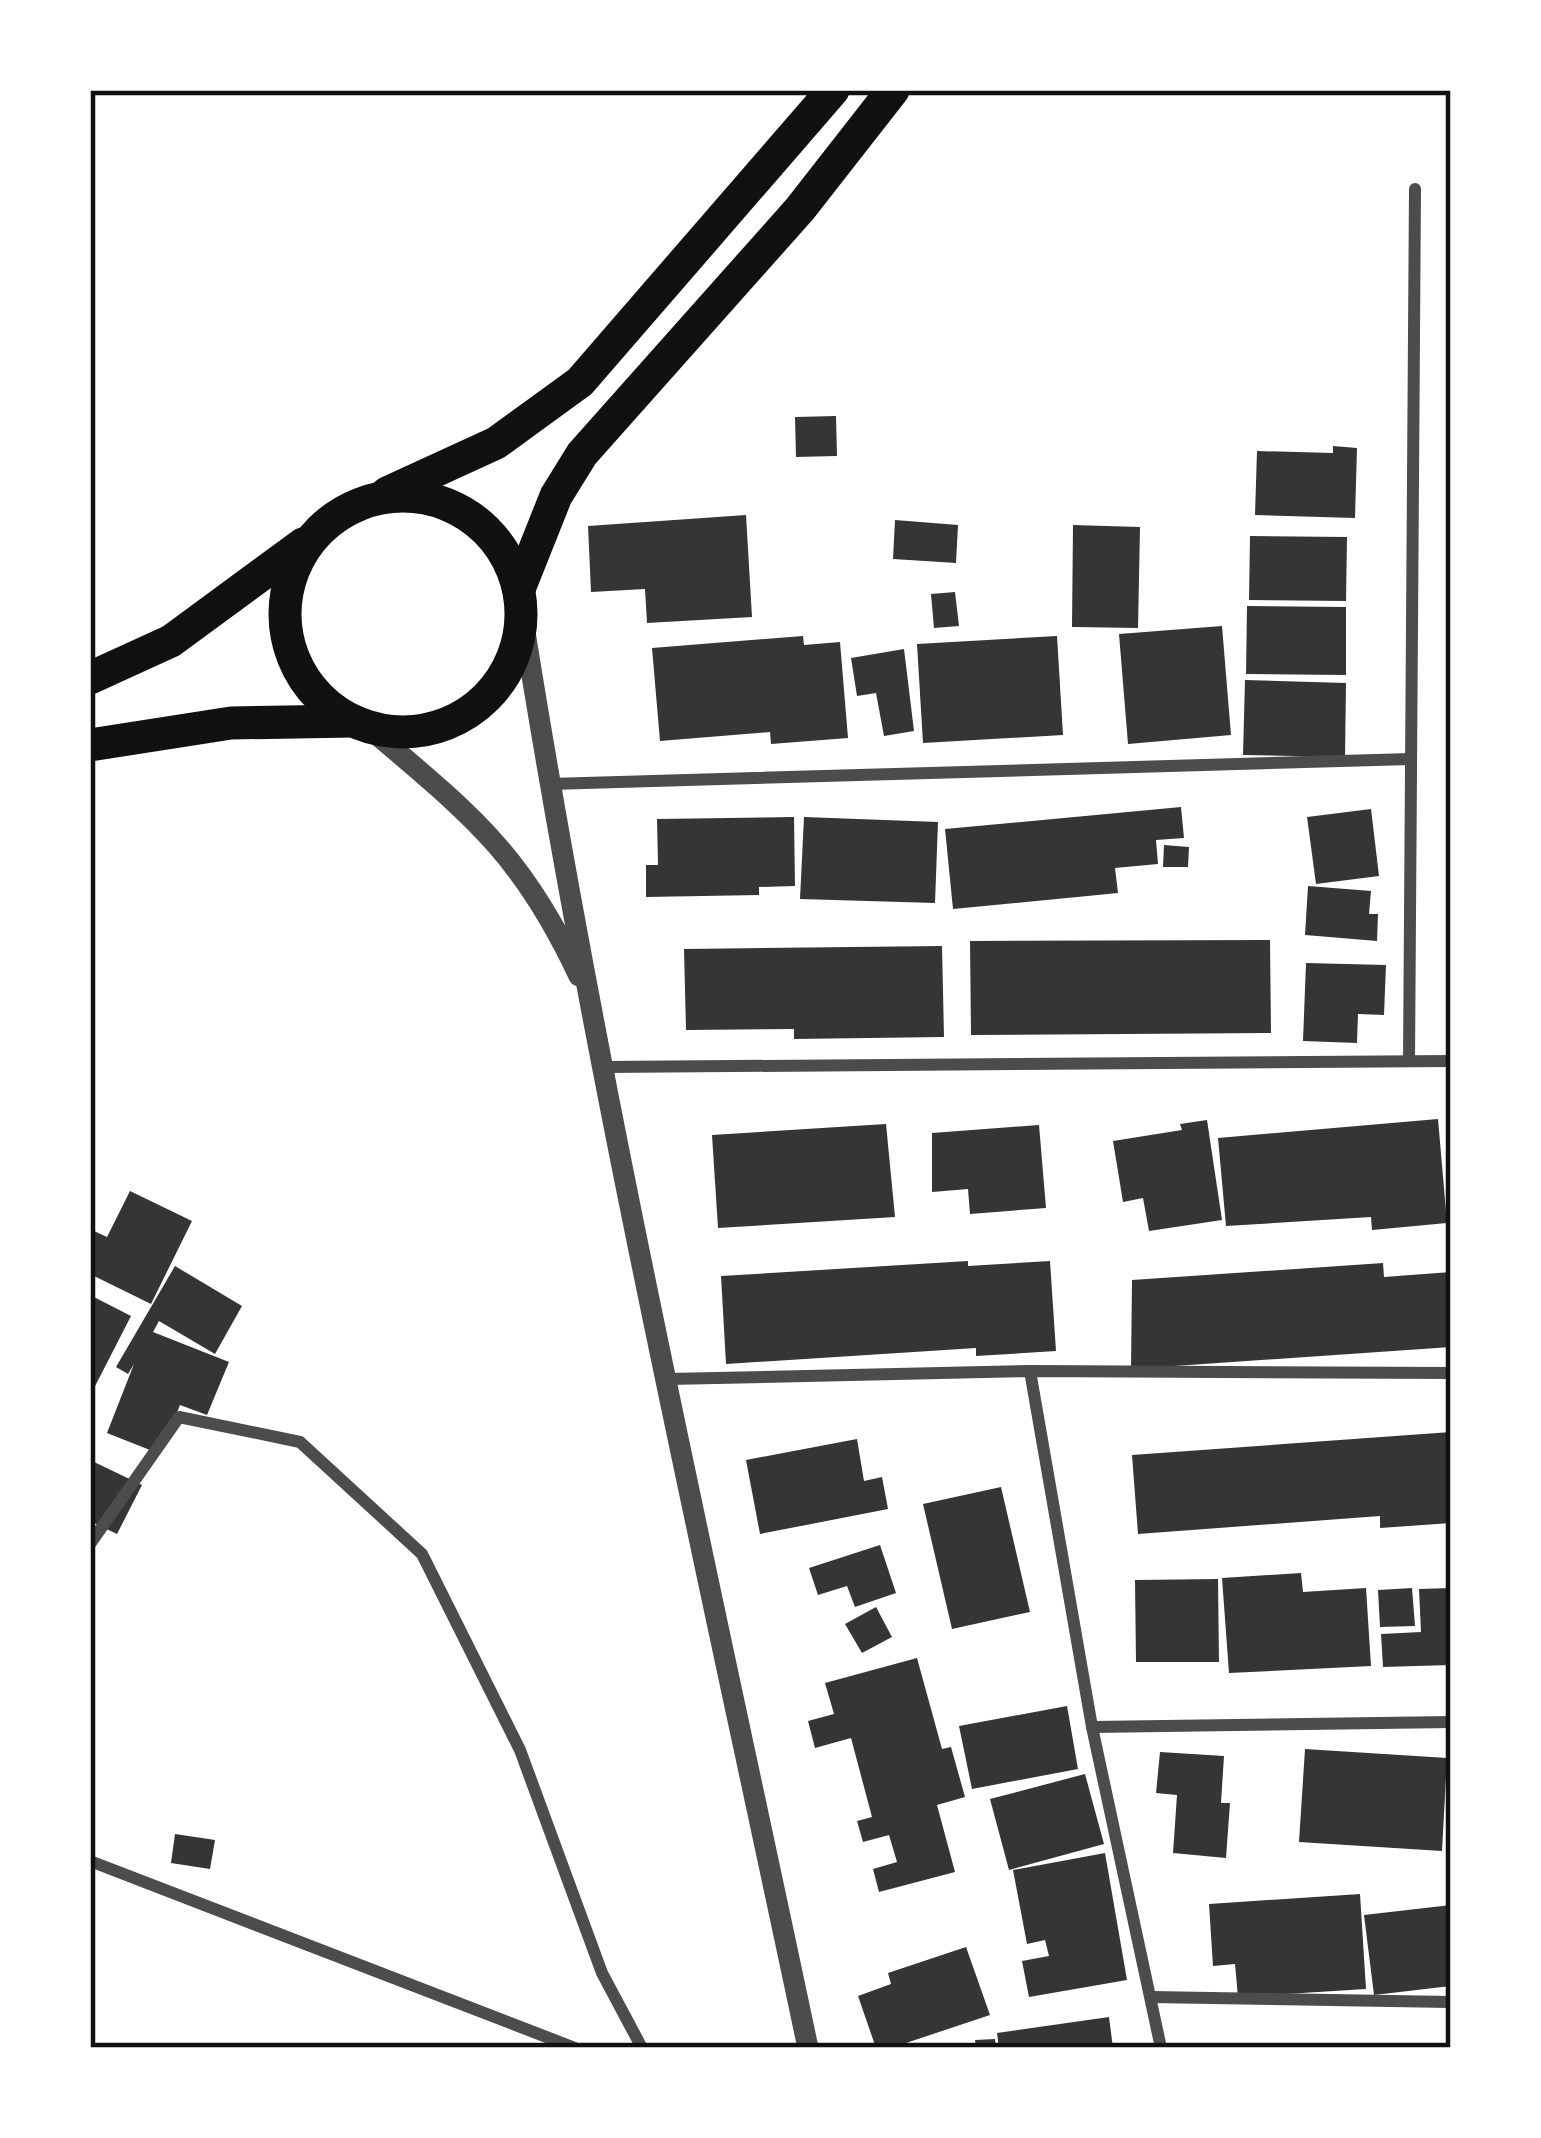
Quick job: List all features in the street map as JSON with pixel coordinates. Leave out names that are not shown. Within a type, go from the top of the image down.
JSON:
[{"type":"highway","points":[[90,678],[171,641],[342,512],[496,443],[580,382],[833,90]]},
{"type":"highway","points":[[90,745],[231,723],[425,729],[476,707],[501,680],[517,645],[520,598],[549,511],[582,454],[800,209],[893,90]]},
{"type":"highway","points":[[376,498],[438,501],[466,514],[508,560],[520,598]]},
{"type":"highway","points":[[314,536],[294,566],[285,602],[287,638],[300,672],[322,701],[361,725]]},
{"type":"street","points":[[1409,1061],[1414,189]]},
{"type":"street","points":[[520,598],[549,784],[605,1067],[808,2048]]},
{"type":"street","points":[[361,725],[508,853],[553,920],[594,1009]]},
{"type":"street","points":[[549,784],[1412,759]]},
{"type":"street","points":[[605,1067],[1451,1061]]},
{"type":"street","points":[[668,1379],[1030,1371],[1451,1373]]},
{"type":"street","points":[[1030,1371],[1092,1727],[1161,2048]]},
{"type":"street","points":[[90,1544],[179,1417],[300,1442],[422,1554],[520,1750],[602,1973],[642,2048]]},
{"type":"street","points":[[1092,1727],[1451,1721]]},
{"type":"street","points":[[90,1861],[575,2048]]},
{"type":"street","points":[[1151,1996],[1451,2002]]},
{"type":"building","points":[[836,416],[837,456],[796,457],[795,417]]},
{"type":"building","points":[[1333,446],[1357,448],[1355,518],[1255,515],[1257,451],[1333,453]]},
{"type":"building","points":[[746,515],[752,617],[647,623],[645,589],[591,592],[588,526]]},
{"type":"building","points":[[895,520],[958,525],[956,563],[893,559]]},
{"type":"building","points":[[1073,525],[1140,527],[1138,628],[1072,627]]},
{"type":"building","points":[[1250,536],[1347,537],[1346,601],[1249,600]]},
{"type":"building","points":[[955,592],[959,626],[934,628],[931,594]]},
{"type":"building","points":[[1247,606],[1346,607],[1346,675],[1246,674]]},
{"type":"building","points":[[1222,626],[1231,735],[1128,744],[1119,634]]},
{"type":"building","points":[[803,636],[804,645],[840,642],[848,738],[771,744],[770,732],[660,741],[652,648]]},
{"type":"building","points":[[1057,636],[1063,735],[923,743],[917,644]]},
{"type":"building","points":[[904,649],[914,731],[884,736],[876,693],[857,696],[851,658]]},
{"type":"building","points":[[1245,680],[1346,683],[1345,757],[1243,755]]},
{"type":"building","points":[[1181,807],[1184,838],[1156,840],[1158,864],[1115,868],[1118,893],[953,909],[945,829]]},
{"type":"building","points":[[1371,809],[1379,876],[1316,884],[1307,817]]},
{"type":"building","points":[[794,817],[795,886],[759,887],[759,895],[646,897],[646,865],[658,865],[657,819]]},
{"type":"building","points":[[804,817],[938,822],[935,903],[800,899]]},
{"type":"building","points":[[1164,845],[1189,847],[1188,867],[1163,867]]},
{"type":"building","points":[[1308,886],[1371,891],[1369,914],[1378,914],[1377,941],[1305,935]]},
{"type":"building","points":[[1270,940],[1271,1033],[971,1035],[970,941]]},
{"type":"building","points":[[942,946],[944,1037],[794,1039],[794,1029],[686,1030],[684,949]]},
{"type":"building","points":[[1306,963],[1386,965],[1384,1015],[1358,1014],[1357,1043],[1303,1041]]},
{"type":"building","points":[[1438,1119],[1447,1223],[1372,1230],[1371,1217],[1226,1226],[1218,1138]]},
{"type":"building","points":[[1207,1120],[1222,1220],[1149,1231],[1143,1198],[1123,1202],[1113,1141],[1182,1130],[1180,1124]]},
{"type":"building","points":[[886,1124],[895,1217],[718,1228],[712,1135]]},
{"type":"building","points":[[1039,1125],[1046,1208],[970,1214],[968,1189],[932,1192],[932,1133]]},
{"type":"building","points":[[130,1191],[192,1221],[151,1304],[90,1274],[94,1231],[107,1237]]},
{"type":"building","points":[[968,1261],[968,1266],[1050,1261],[1056,1351],[976,1356],[976,1348],[726,1364],[721,1276]]},
{"type":"building","points":[[1383,1263],[1384,1277],[1451,1272],[1451,1347],[1131,1369],[1132,1280]]},
{"type":"building","points":[[175,1266],[242,1306],[215,1354],[159,1321],[153,1332],[229,1362],[207,1415],[180,1405],[160,1454],[107,1433],[134,1364],[128,1374],[116,1367]]},
{"type":"building","points":[[90,1295],[131,1316],[90,1396]]},
{"type":"building","points":[[1451,1432],[1451,1523],[1380,1528],[1380,1516],[1138,1534],[1132,1455]]},
{"type":"building","points":[[857,1439],[864,1481],[882,1477],[888,1509],[760,1534],[746,1460]]},
{"type":"building","points":[[90,1460],[142,1485],[117,1534],[90,1521]]},
{"type":"building","points":[[1001,1487],[1030,1612],[952,1629],[923,1504]]},
{"type":"building","points":[[880,1545],[896,1593],[855,1607],[847,1586],[818,1595],[809,1568]]},
{"type":"building","points":[[1301,1573],[1303,1592],[1366,1588],[1371,1666],[1229,1673],[1222,1578]]},
{"type":"building","points":[[1218,1579],[1219,1662],[1136,1662],[1135,1580]]},
{"type":"building","points":[[1412,1588],[1415,1626],[1380,1627],[1378,1590]]},
{"type":"building","points":[[1451,1588],[1451,1665],[1383,1667],[1381,1634],[1421,1632],[1419,1589]]},
{"type":"building","points":[[876,1607],[892,1637],[862,1653],[845,1624]]},
{"type":"building","points":[[917,1658],[942,1749],[951,1747],[965,1797],[937,1805],[955,1872],[879,1892],[873,1869],[897,1862],[889,1835],[863,1842],[857,1821],[872,1817],[851,1738],[815,1748],[808,1721],[834,1714],[825,1683]]},
{"type":"building","points":[[1067,1706],[1078,1769],[972,1789],[959,1726]]},
{"type":"building","points":[[1305,1749],[1447,1758],[1442,1851],[1299,1842]]},
{"type":"building","points":[[1160,1752],[1224,1756],[1221,1803],[1230,1803],[1226,1858],[1173,1853],[1177,1795],[1156,1793]]},
{"type":"building","points":[[1085,1774],[1104,1844],[1009,1870],[990,1799]]},
{"type":"building","points":[[175,1834],[215,1840],[210,1869],[171,1863]]},
{"type":"building","points":[[1105,1853],[1127,1980],[1029,1997],[1022,1961],[1049,1956],[1045,1940],[1027,1944],[1013,1870]]},
{"type":"building","points":[[1360,1894],[1366,1989],[1238,1997],[1235,1964],[1213,1966],[1209,1904]]},
{"type":"building","points":[[1451,1905],[1451,1986],[1374,1995],[1364,1915]]},
{"type":"building","points":[[966,1947],[990,2015],[891,2048],[876,2048],[858,1996],[891,1984],[888,1973]]},
{"type":"building","points":[[1109,2017],[1113,2048],[999,2048],[997,2033]]},
{"type":"building","points":[[995,2039],[996,2048],[976,2048],[975,2040]]}]
